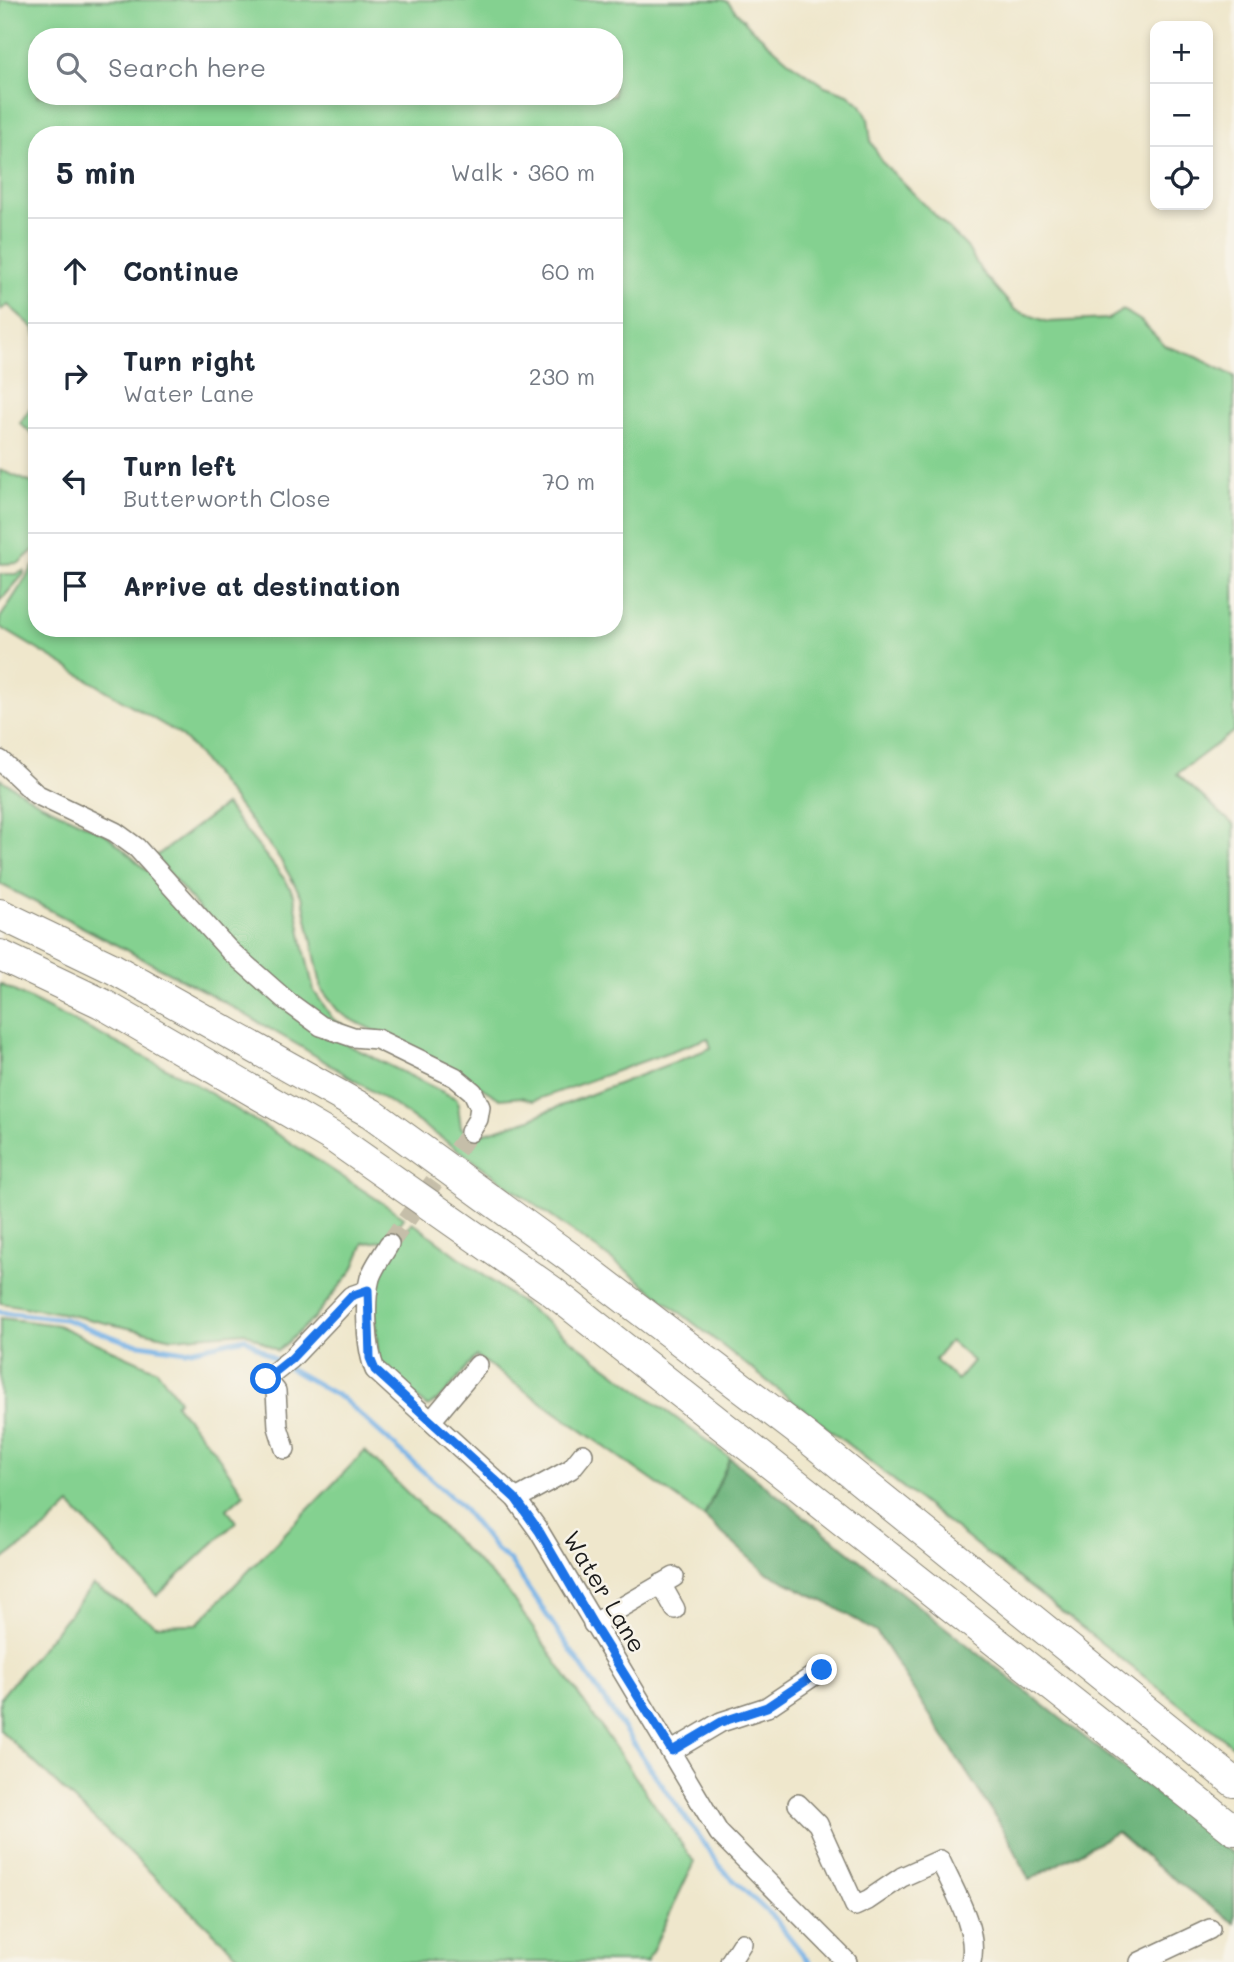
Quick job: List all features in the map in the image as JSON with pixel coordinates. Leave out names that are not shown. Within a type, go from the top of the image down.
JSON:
[{"type":"highway","points":[[0,914],[114,969],[371,1112],[590,1272],[804,1435],[1234,1782]]},
{"type":"highway","points":[[0,955],[101,1003],[334,1138],[552,1291],[1234,1830]]},
{"type":"street","points":[[0,760],[36,794],[115,832],[137,848],[229,950],[288,1002],[321,1026],[353,1037],[377,1039],[455,1077],[473,1092],[480,1107],[478,1119],[470,1132]]},
{"type":"street","name":"Water Lane","points":[[389,1244],[371,1275],[368,1290],[370,1358],[375,1370],[516,1499],[539,1531],[719,1833],[847,1962]]},
{"type":"street","points":[[285,1449],[278,1427],[276,1391],[266,1379],[291,1359],[351,1296],[368,1290]]},
{"type":"street","points":[[431,1421],[478,1365]]},
{"type":"street","points":[[516,1499],[571,1469],[583,1454]]},
{"type":"street","points":[[593,1624],[668,1581],[675,1609]]},
{"type":"street","points":[[672,1751],[721,1722],[767,1707],[822,1670]]},
{"type":"street","points":[[798,1804],[818,1824],[855,1906],[902,1877],[940,1860],[972,1933],[974,1950],[971,1962]]},
{"type":"street","points":[[1141,1961],[1210,1930]]},
{"type":"street","points":[[730,1962],[742,1943]]},
{"type":"green space","points":[[0,0],[723,0],[791,63],[825,86],[848,94],[861,105],[868,118],[871,142],[882,162],[967,247],[981,271],[1015,310],[1048,322],[1108,319],[1123,310],[1141,321],[1165,346],[1197,357],[1234,376],[1234,731],[1177,774],[1234,825],[1234,1747],[627,1271],[463,1153],[303,1048],[206,992],[0,884],[0,779],[40,803],[107,835],[338,1040],[457,1099],[461,1127],[472,1137],[531,1119],[711,1048],[708,1038],[533,1101],[521,1097],[500,1099],[440,1062],[352,1020],[339,1012],[322,990],[303,899],[280,859],[192,747],[179,734],[0,627],[0,618],[28,575],[28,637],[623,637],[623,126],[28,126],[28,323],[8,305],[0,310]],"holes":[[[950,1341],[973,1361],[957,1380],[935,1360]]]},
{"type":"green space","points":[[28,411],[28,431],[20,423]]},
{"type":"green space","points":[[0,470],[28,481],[28,555],[19,563],[0,564]]},
{"type":"green space","points":[[24,571],[24,574],[0,601],[0,574]]},
{"type":"green space","points":[[225,805],[286,881],[294,895],[314,991],[333,1019],[355,1032],[324,1022],[240,957],[155,857]]},
{"type":"green space","points":[[0,984],[184,1077],[404,1217],[386,1241],[364,1243],[353,1270],[314,1318],[278,1351],[245,1332],[173,1338],[61,1313],[0,1303]]},
{"type":"green space","points":[[412,1222],[730,1458],[704,1517],[476,1356],[445,1394],[428,1407],[379,1367],[373,1300],[380,1268]]},
{"type":"green space","points":[[0,1318],[57,1325],[157,1370],[179,1400],[175,1404],[213,1449],[244,1494],[227,1509],[236,1522],[157,1596],[70,1505],[45,1529],[0,1562]]},
{"type":"green space","points":[[365,1451],[508,1592],[694,1862],[647,1962],[245,1962],[0,1730],[0,1698],[93,1585],[156,1625],[197,1624]]},
{"type":"green space","points":[[730,1458],[1234,1855],[1234,1923],[1156,1866],[1117,1832],[1029,1880],[1010,1840],[877,1633],[833,1606],[764,1571],[704,1517]]},
{"type":"waterway","points":[[0,1312],[64,1319],[127,1342],[186,1351],[245,1338],[280,1363]]},
{"type":"waterway","points":[[289,1368],[343,1399],[459,1504],[497,1551],[510,1561],[723,1870],[776,1920],[809,1962]]},
{"type":"tunnel","points":[[389,1244],[470,1132]]},
{"type":"route","points":[[266,1379],[291,1359],[351,1296],[368,1290],[368,1340],[370,1358],[375,1370],[516,1499],[539,1531],[672,1751],[721,1722],[767,1707],[822,1670]]}]
